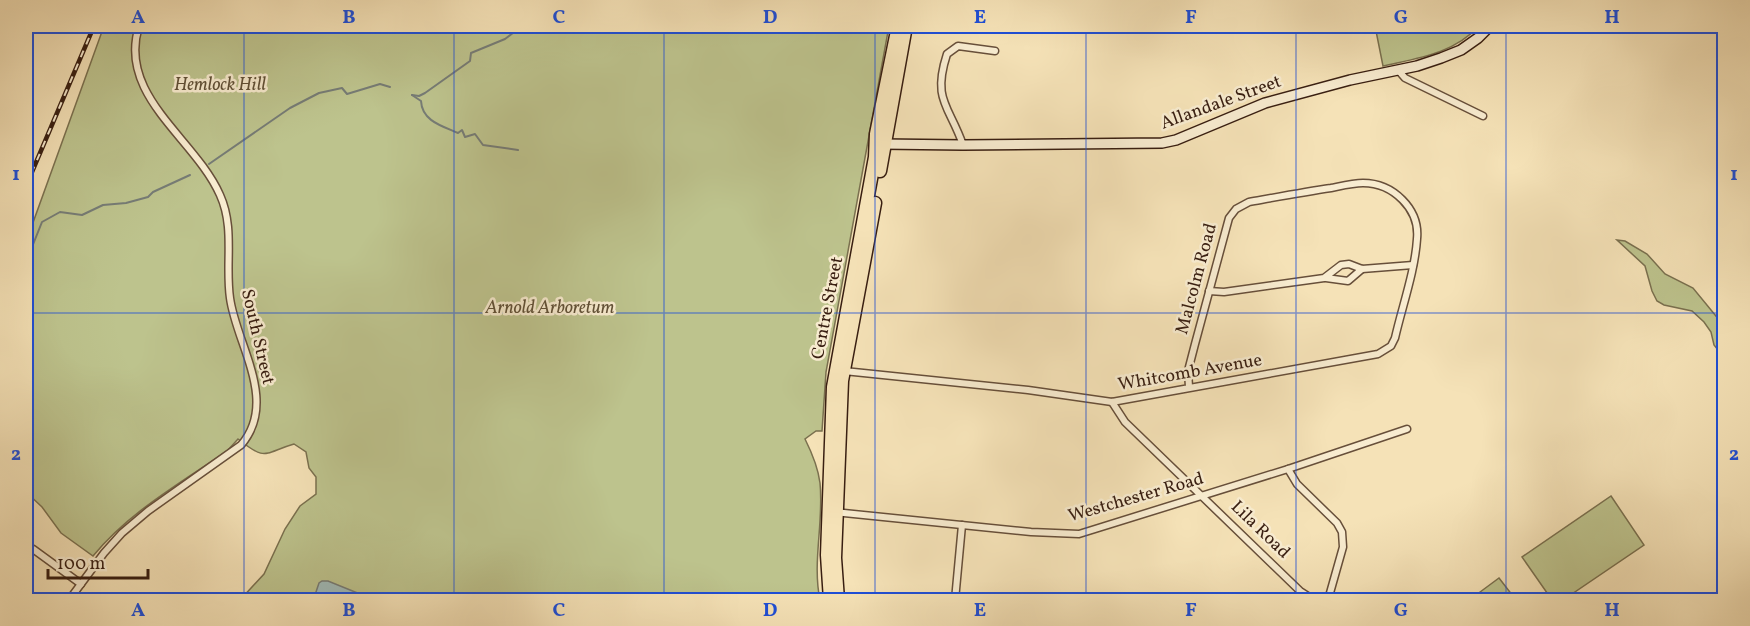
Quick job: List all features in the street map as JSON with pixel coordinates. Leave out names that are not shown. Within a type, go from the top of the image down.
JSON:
[{"type":"highway","name":"Centre Street","points":[[880,143],[898,26]]},
{"type":"highway","name":"Centre Street","points":[[830,600],[826,567],[832,512],[839,370],[875,157],[906,26]]},
{"type":"highway","name":"Centre Street","points":[[832,512],[838,600]]},
{"type":"street","name":"South Street","points":[[69,600],[112,543],[135,521],[241,445],[251,431],[255,415],[256,398],[251,368],[230,298],[229,239],[224,205],[213,180],[162,118],[148,93],[135,56],[139,26]]},
{"type":"street","name":"Allandale Street","points":[[880,143],[963,145],[1162,143],[1176,140],[1265,103],[1441,58],[1461,50],[1490,26]]},
{"type":"street","points":[[963,145],[942,98],[941,80],[947,54],[958,46],[995,51]]},
{"type":"street","points":[[1398,70],[1405,78],[1483,116]]},
{"type":"street","name":"Malcolm Road","points":[[1189,387],[1188,371],[1209,291],[1229,218],[1236,208],[1249,202],[1362,183],[1386,188],[1405,202],[1416,220],[1418,240],[1413,264]]},
{"type":"street","points":[[1324,278],[1341,265],[1348,264],[1362,269],[1413,264]]},
{"type":"street","name":"Whitcomb Avenue","points":[[839,370],[1028,390],[1112,402],[1351,360],[1378,354],[1391,346],[1413,264]]},
{"type":"street","points":[[1209,291],[1224,292],[1324,278],[1348,280],[1362,269]]},
{"type":"street","name":"Lila Road","points":[[1112,402],[1125,422],[1300,591],[1314,600]]},
{"type":"street","name":"Westchester Road","points":[[832,512],[1080,534],[1407,429]]},
{"type":"street","points":[[1288,469],[1297,484],[1337,523],[1342,532],[1343,547],[1328,600]]},
{"type":"street","points":[[955,600],[962,525]]},
{"type":"street","points":[[26,546],[81,584]]},
{"type":"green space","name":"Arnold Arboretum","points":[[104,26],[889,26],[826,372],[822,431],[816,431],[805,439],[818,471],[820,483],[821,512],[817,571],[820,600],[240,600],[264,574],[285,529],[300,506],[316,494],[316,477],[309,468],[306,452],[294,444],[265,454],[255,451],[238,439],[228,450],[140,511],[107,540],[93,556],[61,533],[42,507],[26,492],[26,242]]},
{"type":"green space","points":[[1375,26],[1479,26],[1458,43],[1434,54],[1383,66]]},
{"type":"green space","points":[[1617,240],[1625,241],[1647,254],[1665,274],[1693,288],[1724,328],[1724,367],[1722,355],[1714,345],[1711,332],[1704,322],[1692,311],[1664,305],[1657,301],[1645,266]]},
{"type":"green space","points":[[1611,496],[1644,545],[1563,600],[1552,600],[1522,557]]},
{"type":"green space","points":[[1499,578],[1516,600],[1474,600],[1472,598]]},
{"type":"water","points":[[322,581],[328,581],[360,594],[367,600],[321,600],[316,592]]},
{"type":"waterway","points":[[412,95],[419,96],[425,93],[470,61],[471,53],[505,39],[522,26]]},
{"type":"waterway","points":[[209,164],[290,108],[319,93],[342,88],[347,94],[380,84],[390,87]]},
{"type":"waterway","points":[[412,95],[421,101],[422,108],[429,118],[440,125],[458,133],[462,130],[465,137],[475,134],[483,145],[518,150]]},
{"type":"waterway","points":[[26,281],[30,252],[42,222],[60,212],[82,215],[103,205],[126,203],[148,197],[153,192],[190,175]]},
{"type":"railway","points":[[26,186],[94,26]]},
{"type":"park label","name":"Hemlock Hill","points":[[220,85]]}]
